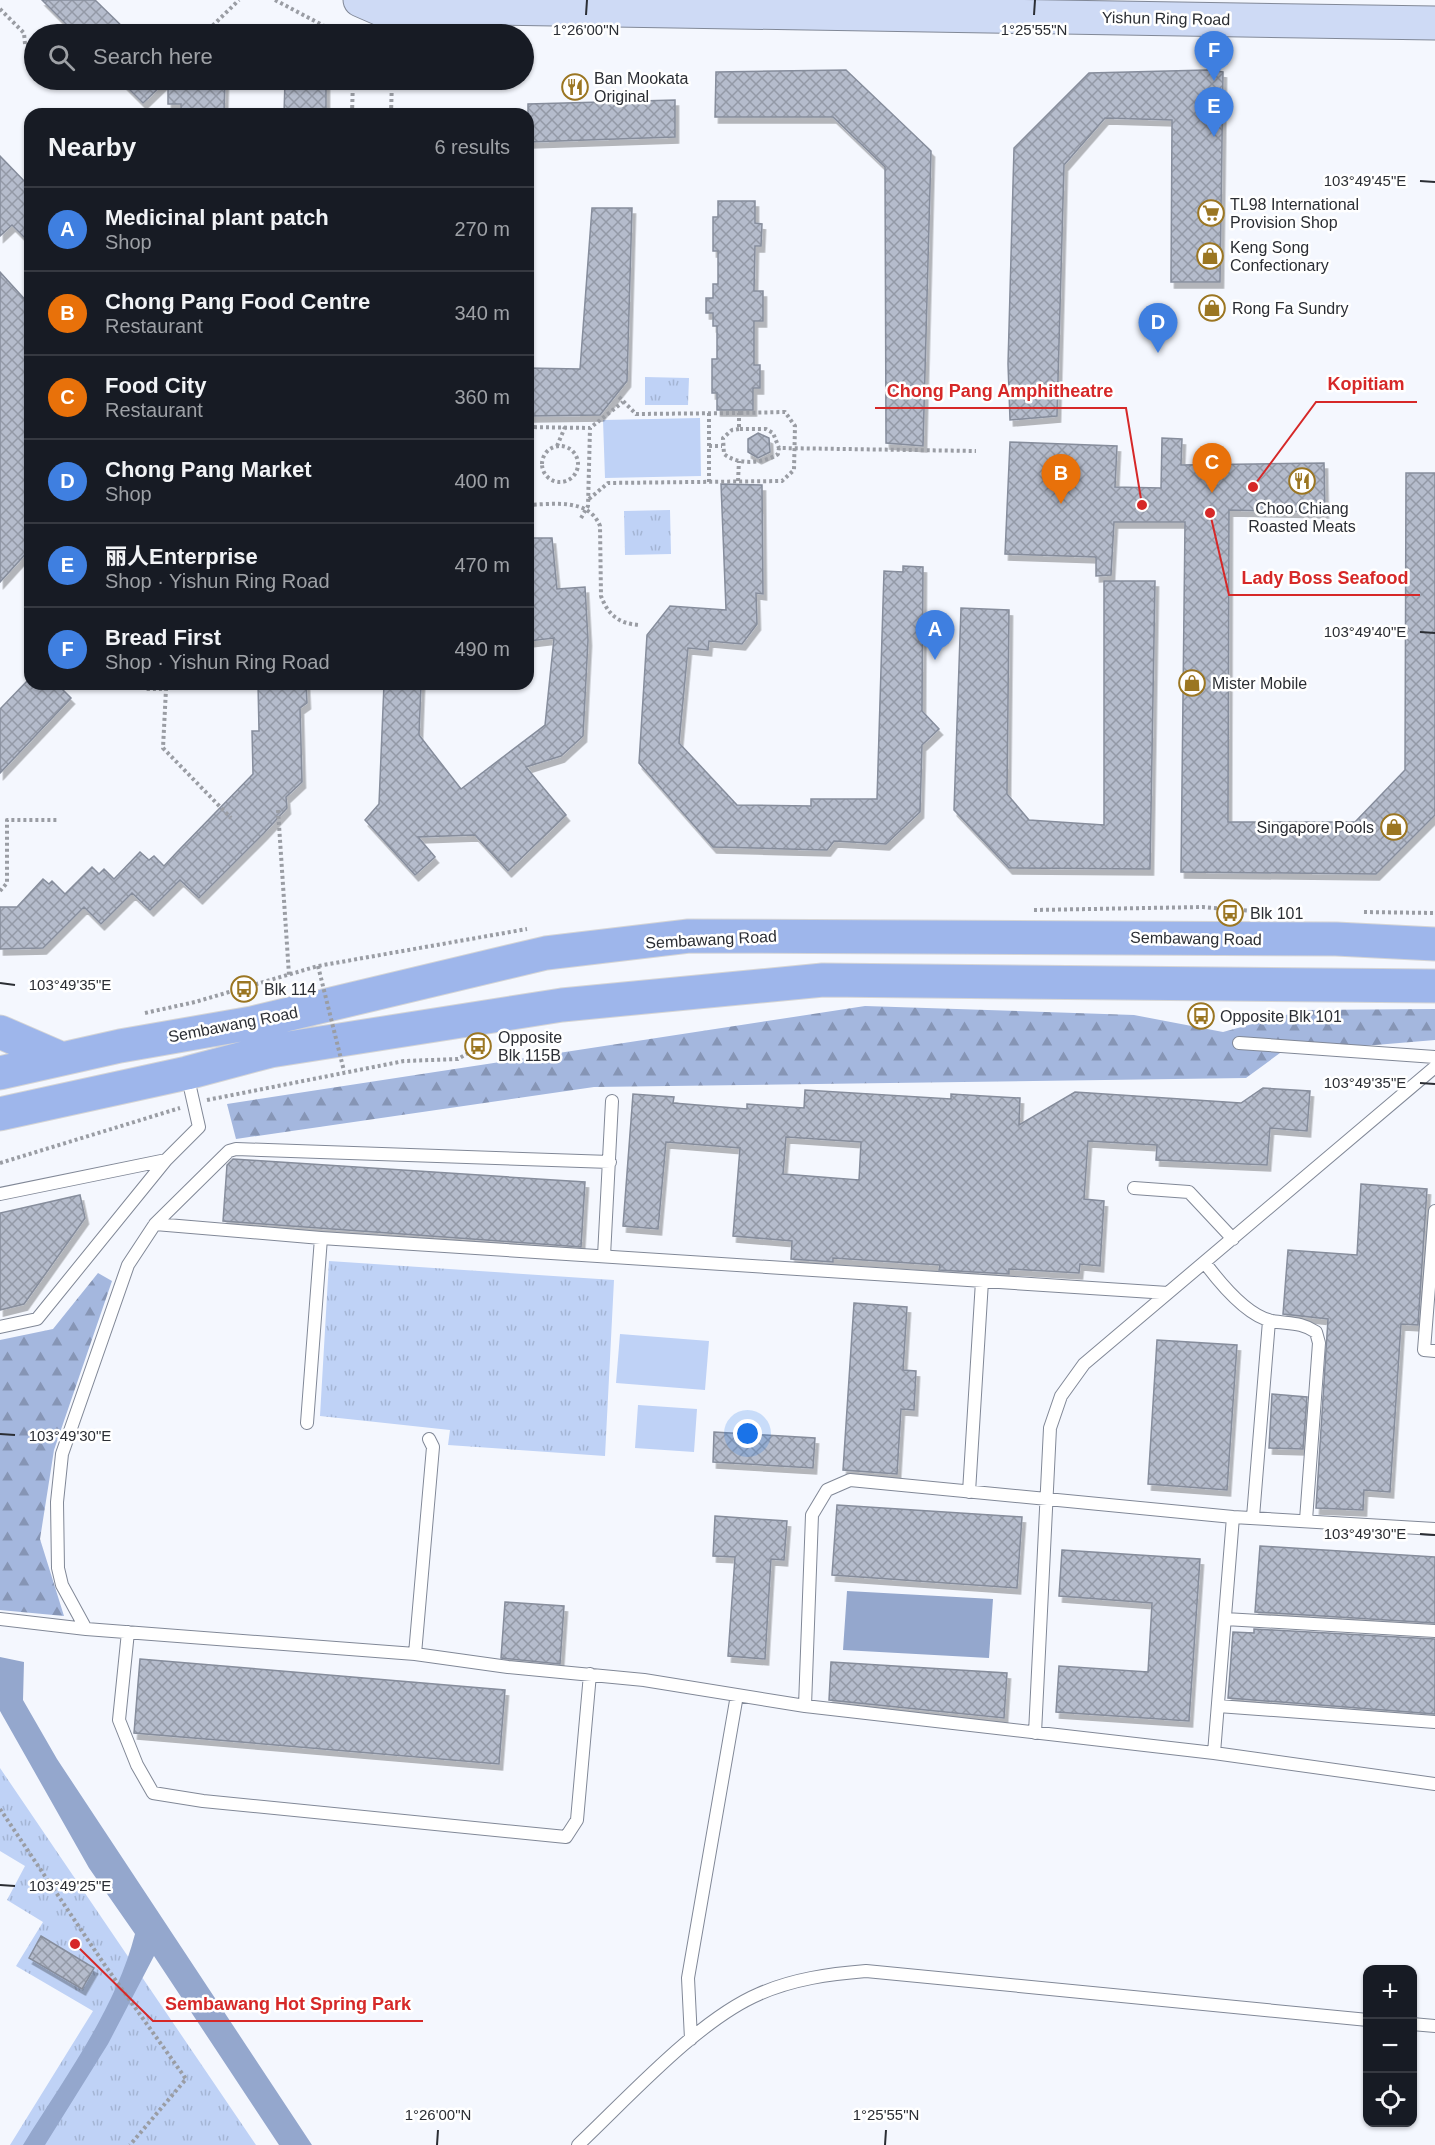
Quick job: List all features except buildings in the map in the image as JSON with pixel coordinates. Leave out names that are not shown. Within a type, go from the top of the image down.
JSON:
[{"type":"main road","name":"Yishun Ring Road","points":[[360,0],[383,10],[487,8],[1318,15],[1435,23]]},
{"type":"main road","name":"Sembawang Road","points":[[0,1073],[60,1058],[252,1023],[546,953],[689,936],[1315,939],[1433,942]]},
{"type":"main road","name":"Sembawang Road","points":[[0,1114],[189,1088],[270,1051],[562,1005],[823,980],[1435,986]]},
{"type":"main road","points":[[0,1032],[60,1058]]},
{"type":"lane","points":[[1239,1044],[1435,1057]]},
{"type":"lane","points":[[1035,1733],[1050,1428],[1061,1396],[1084,1364],[1435,1067]]},
{"type":"lane","points":[[0,1327],[37,1319],[166,1160],[199,1126],[189,1088]]},
{"type":"lane","points":[[604,1257],[612,1101]]},
{"type":"lane","points":[[86,1629],[62,1585],[58,1568],[57,1502],[62,1454],[128,1265],[155,1224],[229,1151],[236,1149],[610,1162]]},
{"type":"lane","points":[[0,1194],[166,1160]]},
{"type":"lane","points":[[1134,1188],[1189,1192],[1233,1239]]},
{"type":"lane","points":[[1435,1210],[1424,1350],[1435,1351]]},
{"type":"lane","points":[[155,1224],[321,1238],[1168,1293]]},
{"type":"lane","points":[[307,1423],[321,1238]]},
{"type":"lane","points":[[1205,1263],[1224,1288],[1269,1320],[1302,1323],[1316,1332],[1319,1343],[1306,1520]]},
{"type":"lane","points":[[969,1492],[982,1281]]},
{"type":"lane","points":[[1253,1517],[1269,1320]]},
{"type":"lane","points":[[415,1654],[433,1447],[429,1439]]},
{"type":"lane","points":[[805,1707],[812,1515],[827,1490],[850,1480],[1233,1517],[1435,1529]]},
{"type":"lane","points":[[1214,1753],[1233,1517]]},
{"type":"lane","points":[[0,1619],[86,1629],[415,1654],[508,1667],[644,1680],[805,1707],[1214,1753],[1435,1784]]},
{"type":"lane","points":[[1225,1619],[1435,1631]]},
{"type":"lane","points":[[128,1632],[119,1720],[137,1765],[153,1793],[203,1801],[566,1838],[577,1820],[590,1674]]},
{"type":"lane","points":[[692,2039],[688,1978],[737,1695]]},
{"type":"lane","points":[[1218,1706],[1435,1722]]},
{"type":"lane","points":[[578,2145],[692,2039],[726,2012],[759,1994],[822,1976],[866,1971],[1363,2020]]},
{"type":"lane","points":[[1417,2024],[1435,2026]]},
{"type":"path","points":[[214,24],[239,0]]},
{"type":"path","points":[[275,0],[320,24]]},
{"type":"path","points":[[0,9],[24,33]]},
{"type":"path","points":[[352,90],[352,108]]},
{"type":"path","points":[[391,108],[392,90]]},
{"type":"path","points":[[589,499],[608,483],[782,481],[794,470],[795,426],[785,412],[636,414],[619,397]]},
{"type":"path","points":[[534,427],[590,428],[623,402]]},
{"type":"path","points":[[709,413],[709,482]]},
{"type":"path","points":[[739,413],[739,429]]},
{"type":"path","points":[[557,446],[574,451],[579,463],[575,475],[565,482],[553,481],[542,467],[544,455],[557,446],[565,427]]},
{"type":"path","points":[[581,518],[589,499],[590,428]]},
{"type":"path","points":[[739,429],[766,429],[774,433],[779,448],[778,454],[770,459],[739,461],[724,454],[722,446],[727,434],[739,429]]},
{"type":"path","points":[[709,446],[722,446]]},
{"type":"path","points":[[779,448],[976,451]]},
{"type":"path","points":[[738,482],[739,461]]},
{"type":"path","points":[[534,505],[574,504],[596,518],[600,526],[600,596],[604,606],[616,620],[640,625]]},
{"type":"path","points":[[166,690],[163,748],[231,818]]},
{"type":"path","points":[[278,810],[289,975]]},
{"type":"path","points":[[0,891],[7,883],[7,820],[57,820]]},
{"type":"path","points":[[141,1014],[195,1002],[318,966],[344,1071]]},
{"type":"path","points":[[0,1163],[189,1088],[344,1071],[404,1061],[458,1059]]},
{"type":"path","points":[[0,1809],[104,1964],[186,2079],[129,2145]]},
{"type":"green space","points":[[645,377],[689,378],[688,405],[645,405]]},
{"type":"green space","points":[[700,418],[701,476],[605,478],[603,420]]},
{"type":"green space","points":[[670,510],[671,554],[625,555],[624,511]]},
{"type":"green space","points":[[865,1006],[1134,1015],[1223,1032],[1304,1010],[1435,1009],[1435,1040],[1280,1053],[1246,1078],[594,1087],[236,1139],[227,1104]]},
{"type":"green space","points":[[329,1261],[614,1280],[605,1456],[448,1445],[450,1430],[320,1416]]},
{"type":"green space","points":[[98,1273],[112,1281],[54,1450],[40,1539],[64,1616],[0,1610],[0,1340],[53,1329]]},
{"type":"green space","points":[[620,1334],[709,1341],[705,1390],[616,1383]]},
{"type":"green space","points":[[638,1405],[697,1409],[694,1452],[635,1448]]},
{"type":"green space","points":[[0,1768],[256,2145],[10,2145],[93,2011],[16,1966],[43,1922],[7,1900],[25,1866],[0,1851]]},
{"type":"shaded area","points":[[847,1591],[993,1599],[989,1658],[843,1650]]},
{"type":"shaded area","points":[[0,1657],[24,1662],[23,1700],[57,1759],[312,2145],[279,2145],[154,1956],[108,2044],[45,2145],[23,2145],[102,2017],[115,1990],[135,1934],[89,1868],[0,1711]]},
{"type":"place","name":"Bread First","points":[[1214,81]]},
{"type":"place","name":"Ban Mookata Original","points":[[575,87]]},
{"type":"place","name":"丽人Enterprise","points":[[1214,137]]},
{"type":"place","name":"TL98 International Provision Shop","points":[[1211,213]]},
{"type":"place","name":"Keng Song Confectionary","points":[[1210,256]]},
{"type":"place","name":"Rong Fa Sundry","points":[[1212,308]]},
{"type":"place","name":"Chong Pang Market","points":[[1158,353]]},
{"type":"place","name":"Choo Chiang Roasted Meats","points":[[1302,481]]},
{"type":"place","name":"Kopitiam","points":[[1253,487]]},
{"type":"place","name":"Food City","points":[[1212,493]]},
{"type":"place","name":"Chong Pang Food Centre","points":[[1061,504]]},
{"type":"place","name":"Chong Pang Amphitheatre","points":[[1142,505]]},
{"type":"place","name":"Lady Boss Seafood","points":[[1210,513]]},
{"type":"place","name":"Medicinal plant patch","points":[[935,660]]},
{"type":"place","name":"Mister Mobile","points":[[1192,683]]},
{"type":"place","name":"Singapore Pools","points":[[1394,827]]},
{"type":"place","name":"Blk 101","points":[[1230,913]]},
{"type":"place","name":"Blk 114","points":[[244,989]]},
{"type":"place","name":"Opposite Blk 101","points":[[1201,1016]]},
{"type":"place","name":"Opposite Blk 115B","points":[[478,1046]]},
{"type":"place","name":"Sembawang Hot Spring Park","points":[[75,1944]]}]
